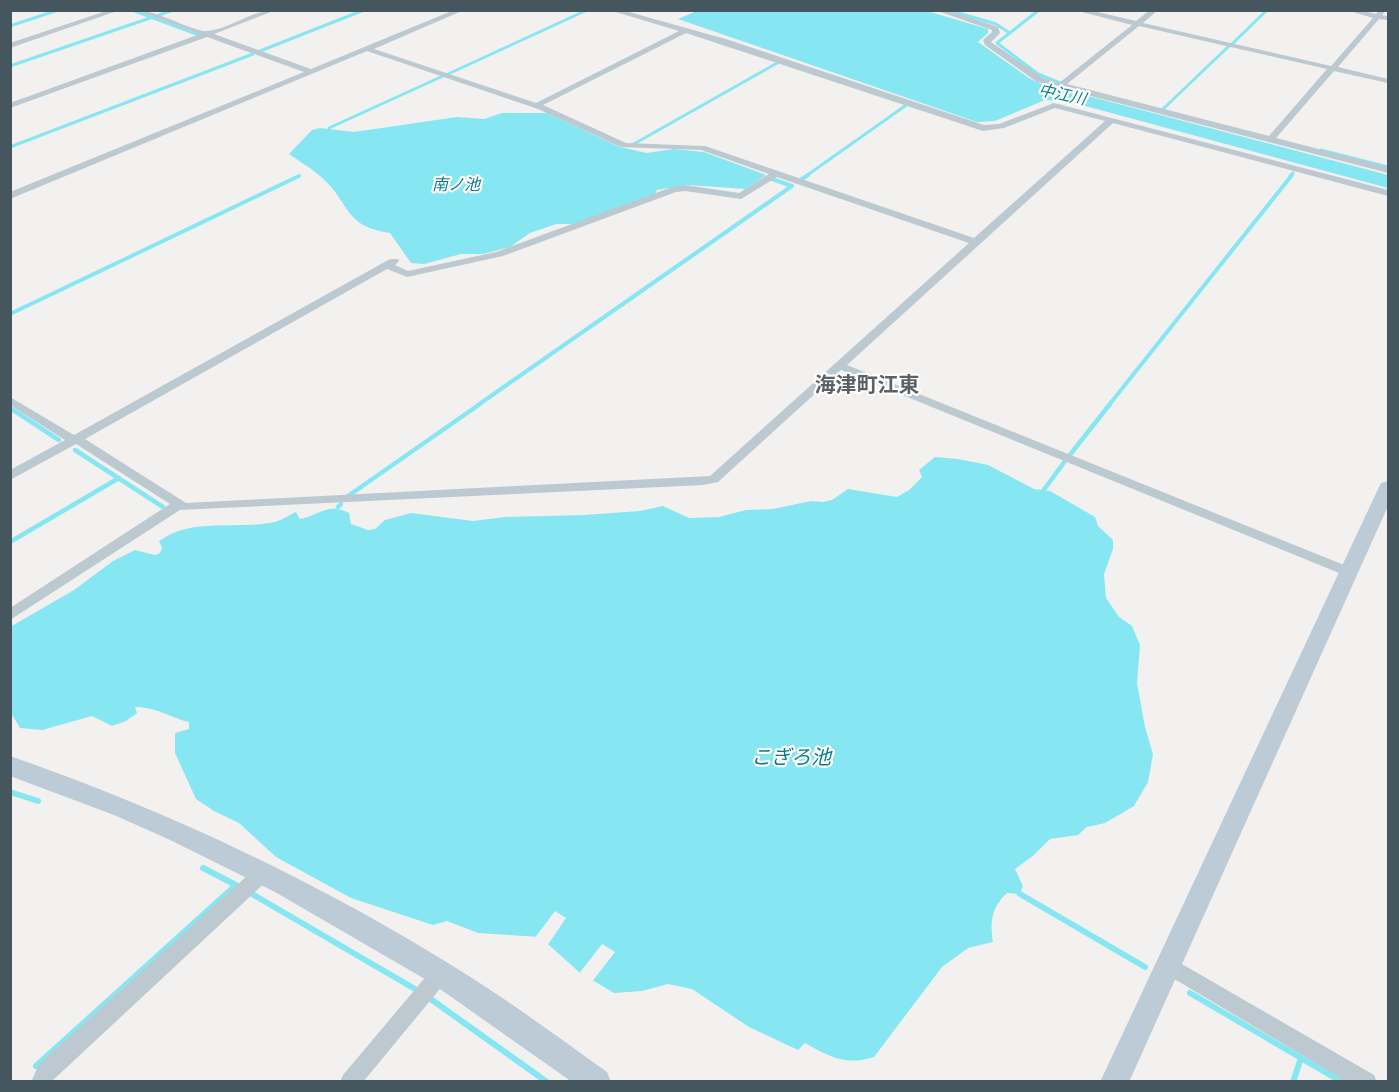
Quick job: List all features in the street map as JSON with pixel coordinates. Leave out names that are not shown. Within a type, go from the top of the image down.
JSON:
[{"type":"street","points":[[10,46],[117,10]]},
{"type":"street","points":[[139,10],[312,72]]},
{"type":"street","points":[[10,106],[273,10]]},
{"type":"street","points":[[10,196],[461,10]]},
{"type":"street","points":[[612,10],[726,42],[983,128],[1001,126],[1049,106],[1389,194]]},
{"type":"street","points":[[938,10],[952,12],[995,29],[996,33],[987,40],[988,43],[1035,77],[1389,170]]},
{"type":"street","points":[[1077,10],[1389,81]]},
{"type":"street","points":[[1061,85],[1155,10]]},
{"type":"street","points":[[1349,10],[1381,14],[1389,19]]},
{"type":"street","points":[[1272,140],[1381,14]]},
{"type":"street","points":[[537,105],[685,31]]},
{"type":"street","points":[[368,49],[537,105],[624,145],[638,148],[687,145],[702,148],[772,177],[976,242]]},
{"type":"street","points":[[10,400],[184,507],[714,479],[1110,121]]},
{"type":"street","points":[[10,476],[391,263],[407,274],[477,259],[499,254],[675,189],[685,188],[741,196],[772,177]]},
{"type":"street","points":[[840,366],[1348,572]]},
{"type":"street","points":[[1114,1082],[1389,487]]},
{"type":"street","points":[[10,615],[180,504]]},
{"type":"street","points":[[10,766],[149,818],[264,872],[441,973],[597,1082]]},
{"type":"street","points":[[41,1082],[46,1071],[264,872]]},
{"type":"street","points":[[1168,965],[1367,1082]]},
{"type":"street","points":[[350,1082],[441,973]]},
{"type":"water","name":"中江川","points":[[699,10],[927,11],[988,29],[988,33],[978,42],[1039,83],[1388,175],[1388,188],[1067,101],[1045,100],[995,121],[977,122],[678,19]]},
{"type":"water","name":"南ノ池","points":[[502,113],[547,113],[620,147],[647,153],[674,149],[704,152],[766,175],[746,189],[687,185],[657,190],[655,194],[575,224],[556,224],[530,233],[510,247],[483,254],[461,254],[424,264],[411,263],[390,233],[374,230],[355,219],[330,186],[289,154],[312,130],[320,128],[354,132],[457,117],[484,119]]},
{"type":"water","name":"こぎろ池","points":[[935,457],[988,465],[1034,489],[1050,491],[1095,517],[1098,526],[1113,540],[1113,549],[1104,574],[1106,598],[1119,617],[1132,626],[1140,645],[1137,683],[1145,727],[1153,754],[1148,782],[1134,806],[1105,823],[1087,827],[1078,835],[1050,839],[1015,869],[1023,886],[1020,894],[1007,893],[998,904],[992,922],[993,942],[968,948],[942,967],[874,1057],[864,1060],[838,1059],[805,1043],[798,1050],[749,1027],[692,989],[668,984],[642,991],[614,993],[579,972],[540,937],[478,933],[447,921],[433,925],[351,898],[276,857],[239,823],[196,799],[175,753],[175,733],[189,729],[189,722],[156,710],[135,707],[137,713],[126,721],[112,726],[92,716],[42,730],[20,728],[11,713],[10,627],[74,590],[113,561],[135,550],[155,555],[160,553],[162,548],[159,541],[186,529],[275,522],[296,512],[300,519],[330,509],[349,513],[351,524],[368,530],[375,529],[385,520],[411,513],[473,521],[505,517],[640,511],[663,506],[689,518],[719,517],[746,510],[773,509],[811,501],[823,502],[832,500],[848,489],[897,497],[909,490],[922,477],[919,470]]},
{"type":"pier","points":[[555,911],[566,918],[547,946],[539,939],[534,939]]},
{"type":"pier","points":[[602,944],[615,952],[591,983],[578,975]]},
{"type":"waterway","points":[[10,26],[58,10]]},
{"type":"waterway","points":[[132,10],[152,17]]},
{"type":"waterway","points":[[159,15],[173,10]]},
{"type":"waterway","points":[[260,51],[364,10]]},
{"type":"waterway","points":[[448,74],[587,10]]},
{"type":"waterway","name":"中江川","points":[[1039,10],[997,43],[1038,74],[1060,83]]},
{"type":"waterway","points":[[1231,45],[1267,10]]},
{"type":"waterway","points":[[955,12],[996,24],[1008,32]]},
{"type":"waterway","points":[[10,66],[152,17]]},
{"type":"waterway","points":[[152,17],[199,35]]},
{"type":"waterway","points":[[1163,109],[1229,46]]},
{"type":"waterway","points":[[10,147],[253,54]]},
{"type":"waterway","points":[[632,145],[779,62]]},
{"type":"waterway","points":[[329,128],[443,76]]},
{"type":"waterway","points":[[806,176],[905,106]]},
{"type":"waterway","points":[[1321,150],[1388,167]]},
{"type":"waterway","points":[[1290,176],[1293,173]]},
{"type":"waterway","points":[[799,181],[808,175]]},
{"type":"waterway","points":[[1109,405],[1292,175]]},
{"type":"waterway","points":[[10,314],[299,176]]},
{"type":"waterway","points":[[478,405],[792,186],[769,178]]},
{"type":"waterway","points":[[348,496],[480,404]]},
{"type":"waterway","points":[[1069,456],[1110,404]]},
{"type":"waterway","points":[[10,408],[59,440]]},
{"type":"waterway","points":[[75,450],[119,478]]},
{"type":"waterway","points":[[1043,491],[1065,461]]},
{"type":"waterway","points":[[10,542],[119,478]]},
{"type":"waterway","points":[[119,478],[163,507]]},
{"type":"waterway","points":[[338,507],[341,504]]},
{"type":"waterway","points":[[10,792],[38,801]]},
{"type":"waterway","points":[[36,1066],[236,885],[203,868]]},
{"type":"waterway","points":[[252,894],[415,989]]},
{"type":"waterway","points":[[1020,894],[1145,967]]},
{"type":"waterway","points":[[1190,993],[1342,1082]]},
{"type":"waterway","points":[[432,1000],[547,1082]]},
{"type":"waterway","points":[[1293,1082],[1301,1058]]},
{"type":"district","name":"海津町江東","points":[[867,387]]}]
